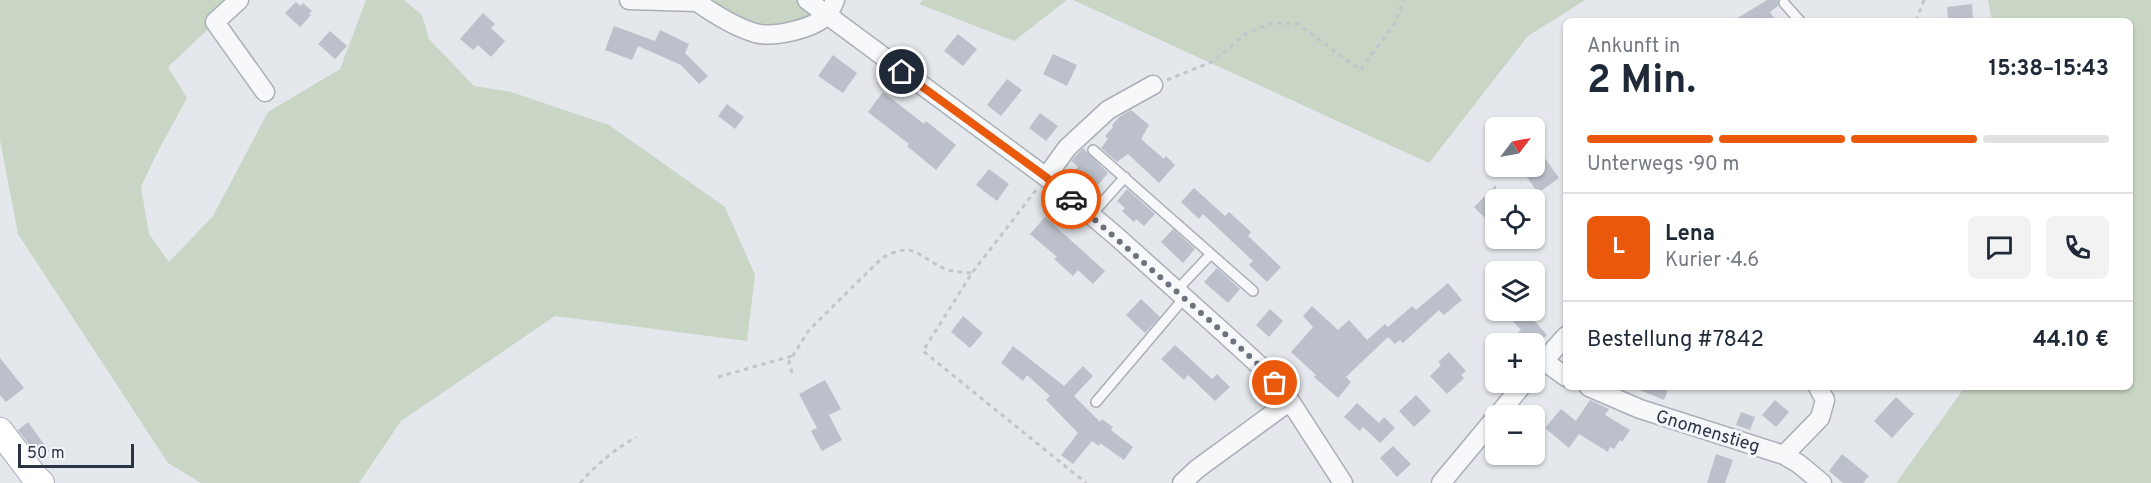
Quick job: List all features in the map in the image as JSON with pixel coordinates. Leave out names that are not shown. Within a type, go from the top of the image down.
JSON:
[{"type":"street","points":[[239,0],[215,22],[265,92]]},
{"type":"street","points":[[629,0],[698,1],[715,14],[756,33],[780,34],[802,28],[831,8]]},
{"type":"street","points":[[807,0],[831,8],[1046,177],[1181,294],[1259,365],[1290,401],[1343,483]]},
{"type":"street","points":[[1046,177],[1067,148],[1108,110],[1153,85]]},
{"type":"street","points":[[1545,360],[1563,339]]},
{"type":"street","points":[[1545,369],[1563,376]]},
{"type":"street","name":"Gnomenstieg","points":[[1596,390],[1640,410],[1784,455],[1822,483]]},
{"type":"street","points":[[1784,455],[1820,418],[1825,400],[1820,390]]},
{"type":"street","points":[[1505,405],[1516,393]]},
{"type":"street","points":[[1182,483],[1197,469],[1290,401]]},
{"type":"street","points":[[1441,483],[1485,429]]},
{"type":"street","points":[[0,431],[41,483]]},
{"type":"lane","points":[[1784,3],[1797,18]]},
{"type":"lane","points":[[1093,150],[1253,291]]},
{"type":"lane","points":[[1090,215],[1125,177]]},
{"type":"lane","points":[[1096,402],[1211,254]]},
{"type":"path","points":[[1153,85],[1214,60],[1245,34],[1272,23],[1298,24],[1360,70],[1396,22],[1404,0]]},
{"type":"path","points":[[1917,18],[1924,0]]},
{"type":"path","points":[[1046,177],[972,273],[923,351],[1086,483]]},
{"type":"path","points":[[792,373],[789,362],[809,330],[882,258],[906,249],[948,270],[972,273]]},
{"type":"path","points":[[718,376],[792,356]]},
{"type":"path","points":[[580,483],[614,450],[636,437]]},
{"type":"green space","points":[[0,0],[239,0],[168,67],[187,98],[141,187],[149,234],[169,262],[213,216],[268,112],[340,69],[366,0],[404,0],[422,15],[429,39],[474,86],[511,92],[609,125],[725,207],[755,275],[747,341],[555,316],[401,421],[359,483],[201,483],[168,463],[18,234],[0,140]]},
{"type":"green space","points":[[714,0],[825,0],[804,19],[784,27],[774,28],[737,16],[721,8]]},
{"type":"green space","points":[[923,0],[1067,0],[1014,41],[919,4]]},
{"type":"green space","points":[[1073,0],[1585,0],[1528,36],[1429,163]]},
{"type":"green space","points":[[1988,0],[2151,0],[2151,483],[1896,483],[1963,390],[2133,390],[2133,18],[1991,18]]},
{"type":"building","points":[[1767,0],[1778,0],[1778,6],[1770,12],[1774,18],[1738,18]]},
{"type":"building","points":[[296,2],[300,6],[303,3],[312,11],[300,27],[285,13]]},
{"type":"building","points":[[1972,4],[1973,18],[1948,18],[1947,7]]},
{"type":"building","points":[[483,13],[495,24],[491,28],[505,41],[491,57],[478,45],[473,50],[460,39]]},
{"type":"building","points":[[614,26],[655,41],[660,30],[689,44],[685,53],[708,76],[699,84],[681,65],[638,46],[632,60],[605,50]]},
{"type":"building","points":[[330,31],[347,46],[335,59],[318,44]]},
{"type":"building","points":[[958,34],[977,49],[963,66],[944,51]]},
{"type":"building","points":[[1053,54],[1077,65],[1067,86],[1043,74]]},
{"type":"building","points":[[833,55],[857,73],[843,93],[818,76]]},
{"type":"building","points":[[1007,79],[1022,90],[1001,116],[987,105]]},
{"type":"building","points":[[883,92],[924,124],[926,121],[956,145],[936,170],[907,146],[909,144],[868,112]]},
{"type":"building","points":[[727,104],[744,117],[735,129],[718,116]]},
{"type":"building","points":[[1131,110],[1149,125],[1141,139],[1164,159],[1166,156],[1175,165],[1159,183],[1128,154],[1117,162],[1101,148],[1108,139],[1105,136],[1113,127],[1112,125],[1119,117]]},
{"type":"building","points":[[1040,113],[1058,126],[1046,141],[1029,128]]},
{"type":"building","points":[[1083,148],[1108,173],[1098,185],[1090,178],[1087,181],[1081,176],[1075,170],[1078,167],[1071,161]]},
{"type":"building","points":[[1545,158],[1559,178],[1544,189],[1535,189],[1527,177],[1545,177]]},
{"type":"building","points":[[989,169],[1009,184],[997,201],[976,185]]},
{"type":"building","points":[[1194,188],[1225,216],[1229,212],[1251,232],[1248,236],[1281,267],[1267,282],[1249,265],[1253,261],[1203,214],[1199,219],[1181,202]]},
{"type":"building","points":[[1127,189],[1155,214],[1144,226],[1136,219],[1134,222],[1122,211],[1125,208],[1117,201]]},
{"type":"building","points":[[1485,196],[1485,218],[1474,207]]},
{"type":"building","points":[[1045,217],[1105,271],[1093,284],[1078,270],[1073,276],[1054,259],[1057,257],[1030,234]]},
{"type":"building","points":[[1173,229],[1195,249],[1183,263],[1161,242]]},
{"type":"building","points":[[1217,268],[1240,289],[1228,303],[1204,282]]},
{"type":"building","points":[[1448,283],[1462,300],[1444,315],[1439,310],[1403,343],[1400,340],[1395,344],[1388,337],[1346,377],[1351,382],[1338,398],[1291,352],[1313,327],[1303,316],[1312,306],[1338,330],[1349,320],[1367,340],[1385,324],[1388,327],[1412,306],[1416,310]]},
{"type":"building","points":[[1141,299],[1160,317],[1145,333],[1126,315]]},
{"type":"building","points":[[1270,309],[1283,321],[1269,337],[1256,325]]},
{"type":"building","points":[[963,316],[983,333],[970,348],[951,332]]},
{"type":"building","points":[[1513,321],[1535,321],[1547,335],[1545,337],[1545,333],[1518,333],[1521,330]]},
{"type":"building","points":[[1175,345],[1212,379],[1217,374],[1230,387],[1215,401],[1188,375],[1184,380],[1161,359]]},
{"type":"building","points":[[1013,346],[1064,386],[1083,366],[1093,376],[1074,396],[1100,422],[1102,419],[1113,427],[1111,430],[1133,447],[1124,460],[1100,443],[1099,446],[1092,441],[1073,464],[1061,455],[1078,433],[1046,400],[1050,396],[1027,375],[1023,381],[1001,363]]},
{"type":"building","points":[[1449,352],[1466,371],[1461,375],[1464,378],[1447,394],[1430,376],[1441,365],[1438,362]]},
{"type":"building","points":[[0,358],[24,388],[6,402],[0,395]]},
{"type":"building","points":[[825,380],[841,409],[829,415],[842,440],[822,451],[811,431],[817,428],[799,394]]},
{"type":"building","points":[[1639,390],[1668,390],[1664,400]]},
{"type":"building","points":[[1416,395],[1431,411],[1414,427],[1399,411]]},
{"type":"building","points":[[1896,397],[1914,414],[1892,438],[1874,421]]},
{"type":"building","points":[[1590,400],[1609,409],[1605,415],[1630,430],[1622,442],[1620,440],[1614,449],[1610,447],[1608,452],[1579,434],[1569,448],[1545,428],[1561,409],[1576,421]]},
{"type":"building","points":[[1775,400],[1789,412],[1776,427],[1762,415]]},
{"type":"building","points":[[1357,403],[1379,423],[1384,417],[1395,428],[1380,443],[1363,427],[1360,431],[1344,417]]},
{"type":"building","points":[[1741,412],[1755,417],[1750,430],[1736,425]]},
{"type":"building","points":[[28,422],[49,451],[39,458],[18,430]]},
{"type":"building","points":[[1393,446],[1411,464],[1397,477],[1380,458]]},
{"type":"building","points":[[1716,454],[1733,460],[1725,483],[1707,483]]},
{"type":"building","points":[[1842,454],[1869,476],[1863,483],[1843,483],[1829,471]]},
{"type":"way so far","points":[[1071,199],[1116,236],[1225,334],[1275,383]]},
{"type":"route","points":[[902,72],[1046,177],[1071,199]]}]
